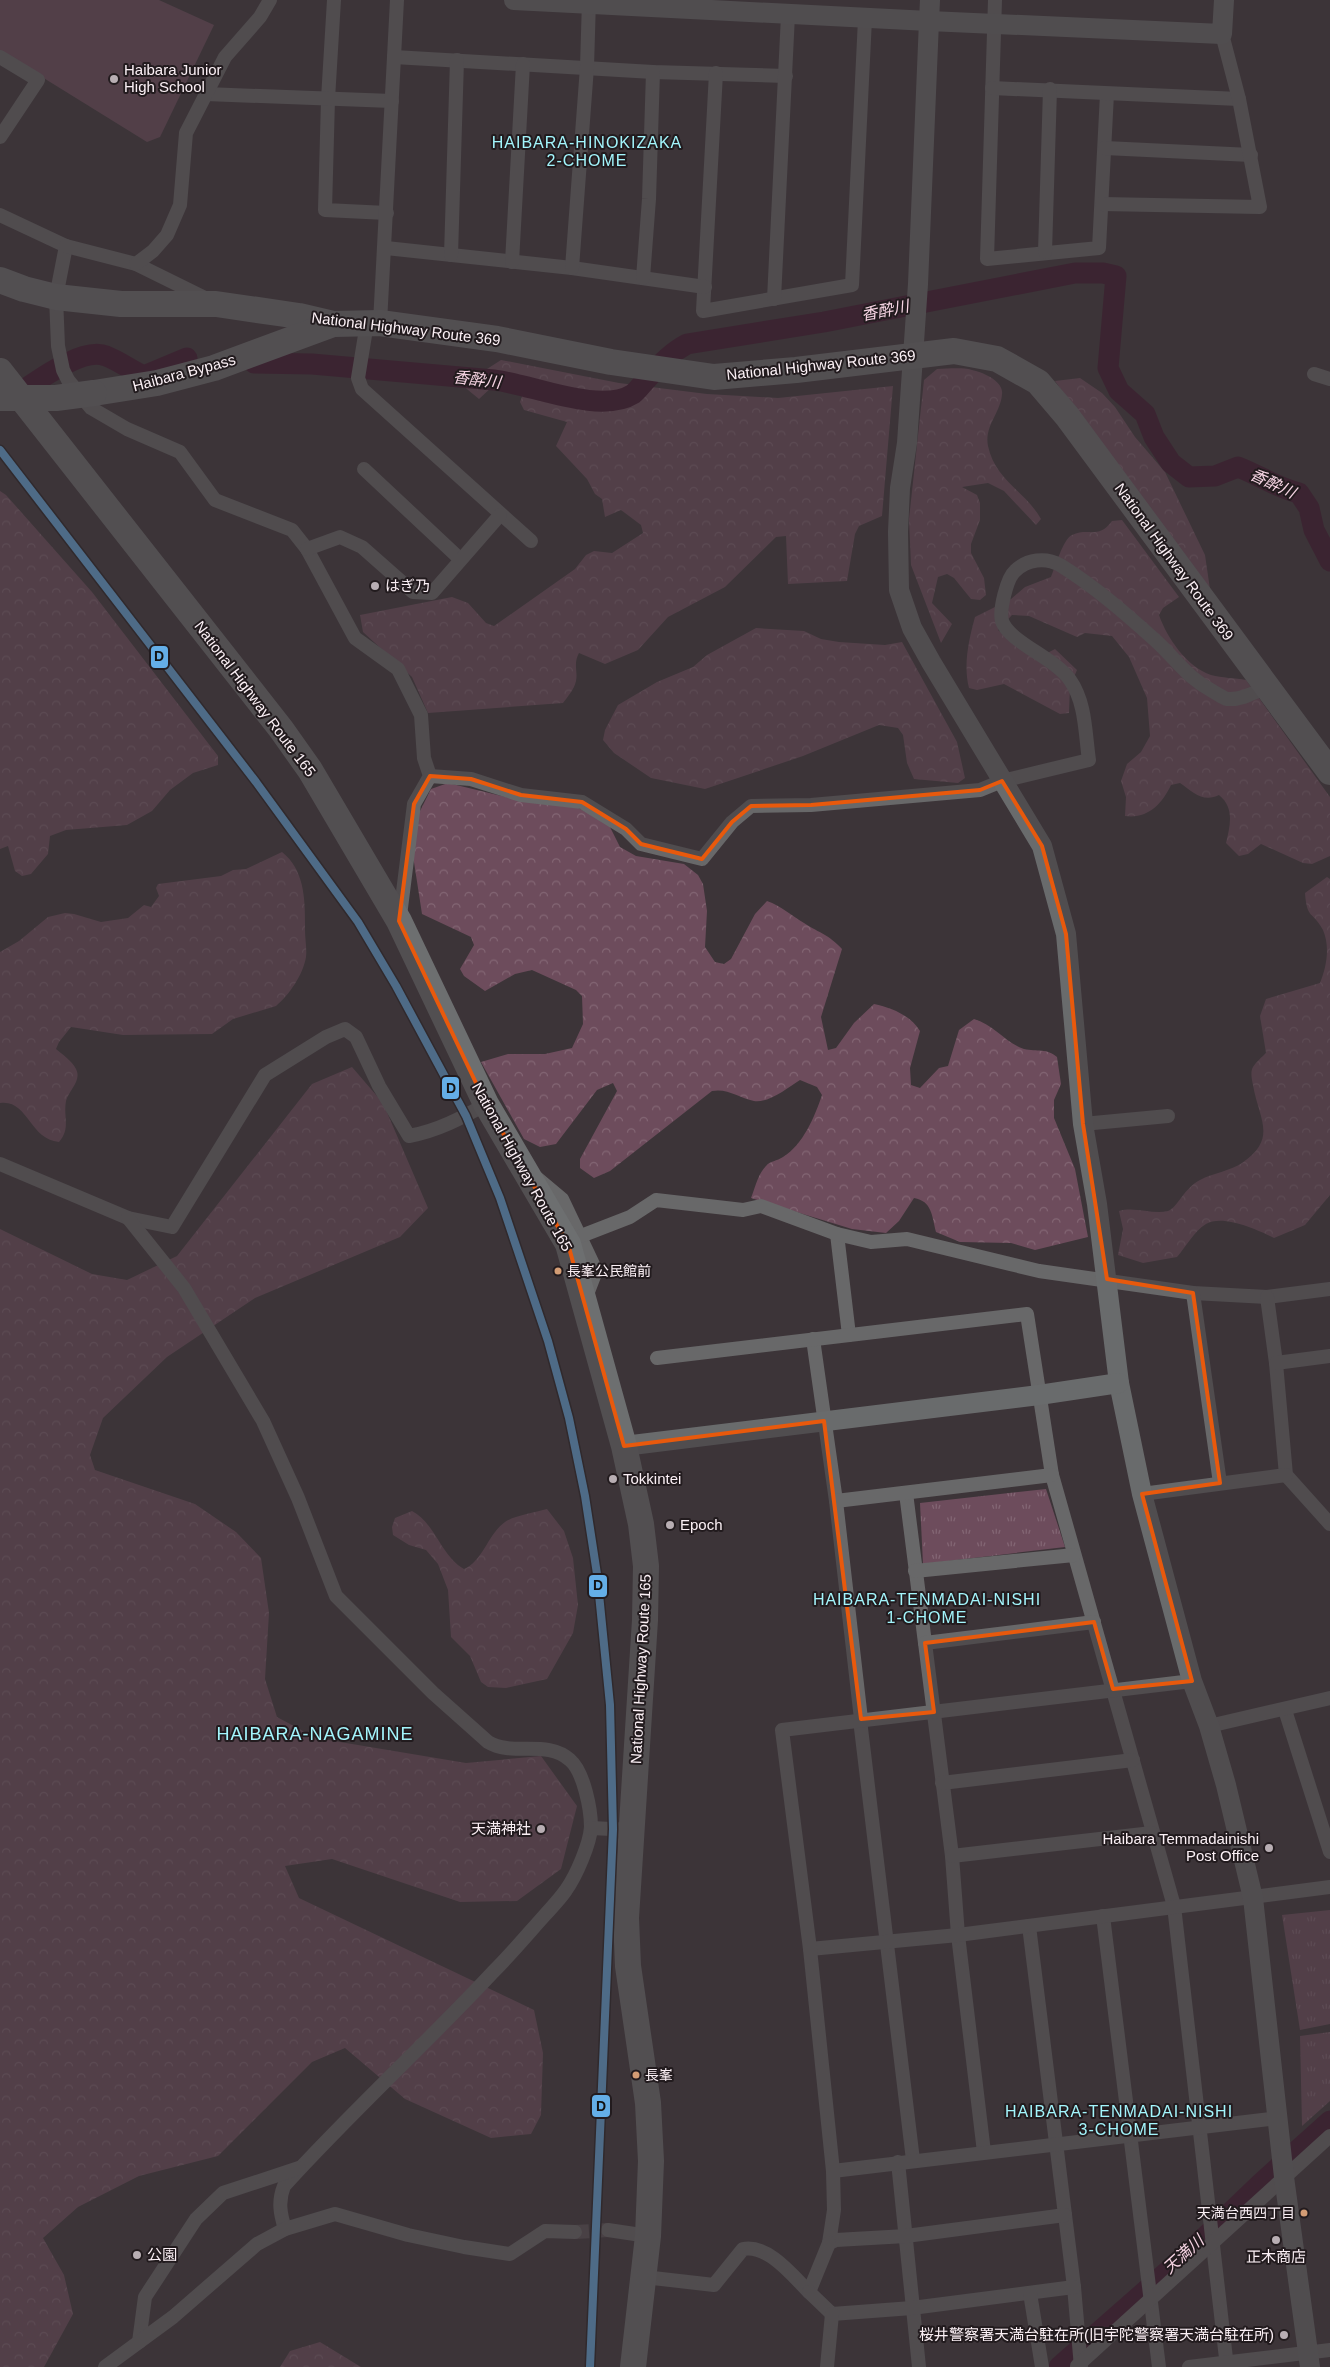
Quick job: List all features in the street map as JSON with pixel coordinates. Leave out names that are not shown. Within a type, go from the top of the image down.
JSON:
[{"type":"highway","name":"National Highway Route 369","points":[[0,280],[24,289],[56,297],[121,304],[216,304],[299,316],[333,324],[374,323],[497,338],[611,362],[714,376],[805,369],[954,351],[997,359],[1038,382],[1067,416],[1330,772]]},
{"type":"highway","name":"Haibara Bypass","points":[[0,398],[56,398],[156,383],[214,368],[333,324]]},
{"type":"highway","name":"National Highway Route 165","points":[[0,371],[281,729],[310,770],[399,921],[486,1104],[568,1244],[624,1446],[641,1524],[646,1566],[645,1620],[626,1918],[628,1966],[648,2103],[650,2161],[648,2236],[633,2367]]},
{"type":"street","points":[[136,264],[153,251],[167,235],[180,205],[186,133],[225,57],[260,17],[270,0]]},
{"type":"street","points":[[334,0],[328,99],[325,210],[387,213]]},
{"type":"street","points":[[398,0],[386,248],[374,323],[362,350],[358,378],[362,389],[531,541]]},
{"type":"street","points":[[522,0],[589,2],[865,19],[1222,34]]},
{"type":"street","points":[[930,0],[918,284],[907,443],[899,497],[899,590],[912,628],[926,654],[1042,846],[1066,934],[1083,1124],[1097,1204],[1118,1383],[1142,1494],[1192,1681],[1209,1726],[1253,1898],[1284,2177],[1309,2359]]},
{"type":"street","points":[[995,0],[987,259],[1099,248],[1108,94]]},
{"type":"street","points":[[1102,204],[1260,207],[1239,99],[1222,34],[1224,0]]},
{"type":"street","points":[[572,268],[587,67],[589,2]]},
{"type":"street","points":[[774,299],[788,15]]},
{"type":"street","points":[[716,74],[705,287],[702,311],[852,285],[865,19]]},
{"type":"street","points":[[0,57],[38,80],[0,137]]},
{"type":"street","points":[[394,57],[653,72],[786,76]]},
{"type":"street","points":[[451,255],[457,60]]},
{"type":"street","points":[[512,262],[523,64]]},
{"type":"street","points":[[643,278],[649,200],[653,72]]},
{"type":"street","points":[[992,88],[1050,89],[1108,94],[1239,99]]},
{"type":"street","points":[[1045,252],[1050,89]]},
{"type":"street","points":[[206,94],[392,101]]},
{"type":"street","points":[[1105,148],[1251,155]]},
{"type":"street","points":[[0,215],[66,246],[136,264],[216,304]]},
{"type":"street","points":[[66,246],[56,297],[58,346],[68,380],[91,408],[127,429],[180,452],[214,500],[292,530],[307,549],[355,638],[398,669],[421,716],[424,758],[430,776],[414,804],[399,921]]},
{"type":"street","points":[[386,248],[572,268],[705,287]]},
{"type":"street","points":[[1314,374],[1330,379]]},
{"type":"street","points":[[364,469],[460,560]]},
{"type":"street","points":[[307,549],[340,537],[362,547],[413,592],[432,593],[500,515]]},
{"type":"street","points":[[430,776],[471,780],[520,795],[582,802],[626,829],[642,844],[702,859],[732,822],[751,806],[811,805],[980,790],[1002,781],[1088,760],[1082,703],[1070,680],[1056,665],[1009,632],[1002,620],[1003,596],[1014,571],[1035,560],[1052,560],[1074,573],[1120,609],[1154,639],[1196,682],[1218,695],[1226,699],[1244,698],[1266,687]]},
{"type":"street","points":[[0,1164],[128,1218],[172,1227],[265,1075],[326,1037],[346,1029],[356,1037],[379,1086],[409,1136],[423,1133],[460,1119],[486,1104]]},
{"type":"street","points":[[1083,1124],[1168,1116]]},
{"type":"street","points":[[527,1173],[540,1180],[562,1199],[581,1236],[596,1271],[585,1303]]},
{"type":"street","points":[[581,1236],[630,1217],[656,1200],[743,1210],[761,1206],[837,1234],[871,1242],[907,1239],[1039,1271],[1107,1279],[1192,1293],[1267,1296],[1330,1290]]},
{"type":"street","points":[[128,1218],[184,1288],[263,1421],[298,1498],[336,1596],[433,1693],[488,1742],[496,1747],[507,1749],[546,1749],[559,1752],[570,1760],[583,1780],[591,1828],[584,1853],[567,1890],[473,1993],[284,2186],[280,2195],[280,2211],[285,2229]]},
{"type":"street","points":[[837,1234],[849,1335]]},
{"type":"street","points":[[1192,1293],[1220,1483]]},
{"type":"street","points":[[1267,1296],[1276,1363],[1286,1476],[1330,1524]]},
{"type":"street","points":[[657,1358],[1027,1314],[1052,1476],[1174,1906],[1227,2364]]},
{"type":"street","points":[[813,1339],[836,1501],[885,1941],[913,2160]]},
{"type":"street","points":[[1276,1363],[1330,1356]]},
{"type":"street","points":[[624,1446],[1039,1395],[1118,1383]]},
{"type":"street","points":[[836,1501],[1052,1476]]},
{"type":"street","points":[[1142,1494],[1286,1476]]},
{"type":"street","points":[[906,1493],[952,1856],[958,1935],[984,2152]]},
{"type":"street","points":[[915,1571],[1074,1555]]},
{"type":"street","points":[[925,1642],[1094,1622]]},
{"type":"street","points":[[809,2292],[829,2243],[834,2210],[833,2171],[810,1949],[782,1730],[1192,1681]]},
{"type":"street","points":[[1209,1726],[1285,1710],[1330,1698]]},
{"type":"street","points":[[1285,1710],[1330,1852]]},
{"type":"street","points":[[942,1784],[1133,1760]]},
{"type":"street","points":[[591,1828],[632,1830]]},
{"type":"street","points":[[952,1856],[1152,1833]]},
{"type":"street","points":[[810,1949],[958,1935],[1330,1887]]},
{"type":"street","points":[[1103,1916],[1159,2367]]},
{"type":"street","points":[[1029,1926],[1074,2287],[1080,2366]]},
{"type":"street","points":[[833,2171],[1278,2118]]},
{"type":"street","points":[[1080,2366],[1330,2136]]},
{"type":"street","points":[[898,2162],[919,2367]]},
{"type":"street","points":[[139,2342],[145,2297],[196,2219],[223,2193],[300,2168]]},
{"type":"street","points":[[105,2367],[173,2317],[258,2244],[285,2229],[335,2214],[408,2235],[510,2254],[545,2231],[575,2232]]},
{"type":"street","points":[[829,2243],[836,2240],[906,2236],[1065,2215]]},
{"type":"street","points":[[608,2230],[648,2236]]},
{"type":"street","points":[[644,2277],[714,2285],[743,2249],[752,2247],[786,2269],[832,2314],[912,2308],[1074,2287]]},
{"type":"street","points":[[1030,2293],[1042,2367]]},
{"type":"street","points":[[827,2367],[832,2314]]},
{"type":"street","points":[[1190,2367],[1309,2359],[1330,2350]]},
{"type":"highlighted area","points":[[430,776],[471,779],[521,795],[582,802],[626,829],[641,844],[702,859],[732,822],[751,806],[811,805],[980,790],[1002,781],[1042,846],[1066,934],[1083,1124],[1107,1279],[1193,1293],[1220,1483],[1142,1494],[1192,1681],[1113,1689],[1094,1622],[925,1643],[934,1712],[861,1719],[824,1421],[624,1446],[568,1244],[486,1104],[399,921],[414,804]]},
{"type":"green space","name":"Haibara Junior High School","points":[[0,0],[159,0],[214,25],[160,137],[147,142],[0,51]]},
{"type":"green space","points":[[501,360],[619,383],[707,394],[778,398],[893,386],[882,516],[859,526],[855,534],[847,581],[788,584],[786,536],[776,537],[725,587],[668,617],[638,650],[605,664],[579,653],[576,661],[575,684],[563,703],[428,713],[412,677],[363,632],[360,615],[452,597],[468,603],[486,623],[494,626],[575,569],[586,555],[594,551],[612,553],[643,533],[641,525],[621,510],[605,517],[602,499],[595,494],[587,479],[556,446],[567,422],[524,410],[520,402],[527,383],[506,374],[479,399],[462,385]]},
{"type":"green space","points":[[937,369],[976,371],[992,378],[1000,385],[1002,389],[1001,401],[988,432],[988,446],[997,468],[1041,519],[1036,525],[1004,491],[988,483],[962,487],[977,495],[980,503],[980,520],[971,544],[971,553],[984,578],[986,595],[980,600],[971,599],[954,578],[947,574],[938,577],[932,603],[952,624],[941,643],[911,565],[909,519],[924,380]]},
{"type":"green space","points":[[1080,378],[1102,393],[1115,407],[1135,437],[1165,472],[1205,555],[1211,596],[1055,381]]},
{"type":"green space","points":[[0,491],[6,495],[92,592],[218,756],[218,765],[193,773],[170,790],[152,811],[127,825],[66,830],[50,836],[48,854],[31,874],[22,876],[15,871],[8,846],[0,849]]},
{"type":"green space","points":[[1122,520],[1179,597],[1163,608],[1159,615],[1167,633],[1179,651],[1202,671],[1211,675],[1246,680],[1330,797],[1330,856],[1312,864],[1303,863],[1261,844],[1248,854],[1239,856],[1226,843],[1230,818],[1224,800],[1219,795],[1208,798],[1203,797],[1180,783],[1171,785],[1159,804],[1147,813],[1125,816],[1126,797],[1121,781],[1127,764],[1141,752],[1150,736],[1147,698],[1129,657],[1112,636],[1085,633],[1077,637],[1029,616],[1012,615],[998,630],[1036,659],[1055,649],[1077,670],[1070,686],[1069,713],[1060,714],[1004,684],[977,690],[969,688],[967,661],[975,617],[1011,599],[1025,587],[1051,577],[1065,542],[1072,535],[1083,532],[1098,532],[1107,527],[1112,521]]},
{"type":"green space","points":[[756,628],[804,631],[821,639],[839,642],[885,645],[902,642],[957,742],[965,778],[958,783],[914,779],[907,763],[903,735],[898,728],[879,725],[803,756],[705,789],[651,778],[614,753],[603,740],[605,730],[618,705],[657,682],[693,667],[707,655]]},
{"type":"green space","points":[[448,783],[522,801],[578,808],[608,823],[620,847],[636,856],[684,864],[698,875],[703,884],[707,911],[705,947],[715,962],[724,964],[731,959],[755,914],[767,901],[782,908],[828,937],[842,949],[821,1017],[828,1050],[836,1048],[854,1023],[874,1004],[906,1016],[920,1031],[910,1068],[911,1085],[920,1088],[939,1068],[948,1066],[959,1030],[974,1019],[987,1025],[1024,1049],[1046,1051],[1053,1054],[1057,1057],[1061,1084],[1054,1100],[1054,1118],[1075,1169],[1088,1237],[1035,1250],[1011,1243],[960,1242],[936,1232],[928,1206],[914,1198],[899,1221],[886,1233],[852,1229],[751,1198],[763,1169],[768,1164],[783,1157],[797,1145],[816,1112],[822,1095],[817,1087],[800,1080],[778,1094],[760,1101],[749,1100],[723,1091],[712,1091],[610,1171],[594,1178],[580,1168],[580,1159],[617,1091],[613,1083],[597,1090],[556,1144],[540,1147],[524,1139],[481,1062],[508,1054],[545,1054],[572,1048],[583,1024],[582,996],[576,990],[532,970],[515,974],[485,991],[464,976],[460,969],[474,945],[471,937],[422,914],[412,849],[419,813],[431,789]]},
{"type":"green space","points":[[282,852],[296,868],[300,878],[305,909],[306,954],[299,978],[276,1006],[233,1019],[212,1034],[123,1035],[71,1027],[56,1049],[72,1063],[77,1073],[76,1081],[66,1101],[66,1127],[63,1137],[59,1142],[41,1134],[17,1107],[9,1103],[0,1103],[0,952],[19,941],[48,917],[65,913],[101,922],[128,918],[144,905],[151,907],[159,896],[156,888],[158,884],[221,876],[233,870],[246,869]]},
{"type":"green space","points":[[1327,877],[1330,879],[1330,1195],[1305,1225],[1274,1238],[1240,1224],[1213,1221],[1206,1224],[1190,1239],[1177,1257],[1143,1263],[1118,1255],[1123,1229],[1119,1211],[1131,1209],[1156,1212],[1168,1211],[1175,1206],[1195,1183],[1242,1163],[1260,1145],[1263,1137],[1262,1118],[1251,1074],[1254,1065],[1266,1053],[1260,1016],[1266,999],[1320,983],[1326,963],[1327,949],[1325,936],[1307,907],[1305,893]]},
{"type":"green space","points":[[352,1067],[383,1103],[428,1208],[400,1237],[255,1298],[167,1357],[103,1418],[90,1455],[95,1470],[195,1504],[236,1532],[261,1558],[269,1613],[265,1679],[277,1717],[316,1738],[466,1763],[541,1756],[577,1806],[561,1869],[517,1901],[460,1902],[332,1859],[285,1866],[299,1898],[534,2010],[543,2053],[541,2115],[531,2134],[491,2138],[405,2099],[345,2048],[312,2062],[218,2156],[139,2176],[78,2207],[43,2238],[64,2275],[73,2314],[44,2367],[0,2367],[0,1229],[92,1274],[127,1280],[177,1256],[312,1084]]},
{"type":"green space","points":[[1046,1489],[1065,1547],[923,1564],[920,1503]]},
{"type":"green space","points":[[547,1509],[564,1531],[573,1558],[578,1605],[573,1633],[547,1679],[506,1688],[488,1687],[481,1682],[470,1656],[451,1637],[448,1590],[438,1564],[426,1550],[409,1545],[393,1535],[392,1527],[395,1518],[412,1511],[427,1523],[449,1556],[464,1569],[476,1560],[494,1533],[505,1522],[519,1516]]},
{"type":"green space","points":[[1330,1910],[1330,2024],[1300,2030],[1282,1915]]},
{"type":"green space","points":[[1330,2032],[1330,2101],[1302,2126],[1300,2036]]},
{"type":"green space","points":[[320,2342],[361,2367],[280,2367],[290,2351]]},
{"type":"waterway","name":"香酔川","points":[[254,363],[312,364],[494,380],[584,400],[619,400],[633,394],[665,360],[687,344],[824,322],[1075,273],[1103,273],[1116,276],[1108,368],[1119,391],[1145,414],[1154,437],[1171,463],[1189,477],[1215,476],[1238,467],[1283,488],[1299,493],[1309,508],[1314,530],[1330,561]]},
{"type":"waterway","name":"香酔川","points":[[28,387],[65,364],[97,354],[116,360],[144,376],[187,358]]},
{"type":"waterway","name":"天満川","points":[[1059,2367],[1184,2257],[1260,2184],[1330,2121]]},
{"type":"tunnel","points":[[575,2232],[608,2230]]},
{"type":"transit line","name":"D","points":[[0,450],[256,782],[358,922],[396,986],[466,1116],[500,1198],[548,1341],[569,1418],[585,1496],[597,1574],[610,1705],[613,1829],[590,2367]]},
{"type":"place","name":"Haibara Junior High School","points":[[114,79]]},
{"type":"place","name":"はぎ乃","points":[[375,586]]},
{"type":"place","name":"長峯公民館前","points":[[558,1271]]},
{"type":"place","name":"Tokkintei","points":[[613,1479]]},
{"type":"place","name":"Epoch","points":[[670,1525]]},
{"type":"place","name":"天満神社","points":[[541,1829]]},
{"type":"place","name":"Haibara Temmadainishi Post Office","points":[[1269,1848]]},
{"type":"place","name":"長峯","points":[[636,2075]]},
{"type":"place","name":"天満台西四丁目","points":[[1304,2213]]},
{"type":"place","name":"正木商店","points":[[1276,2240]]},
{"type":"place","name":"公園","points":[[137,2255]]},
{"type":"place","name":"桜井警察署天満台駐在所(旧宇陀警察署天満台駐在所)","points":[[1284,2335]]},
{"type":"district","name":"HAIBARA-HINOKIZAKA 2-CHOME","points":[[587,151]]},
{"type":"district","name":"HAIBARA-TENMADAI-NISHI 1-CHOME","points":[[927,1608]]},
{"type":"district","name":"HAIBARA-NAGAMINE","points":[[315,1734]]},
{"type":"district","name":"HAIBARA-TENMADAI-NISHI 3-CHOME","points":[[1119,2120]]}]
